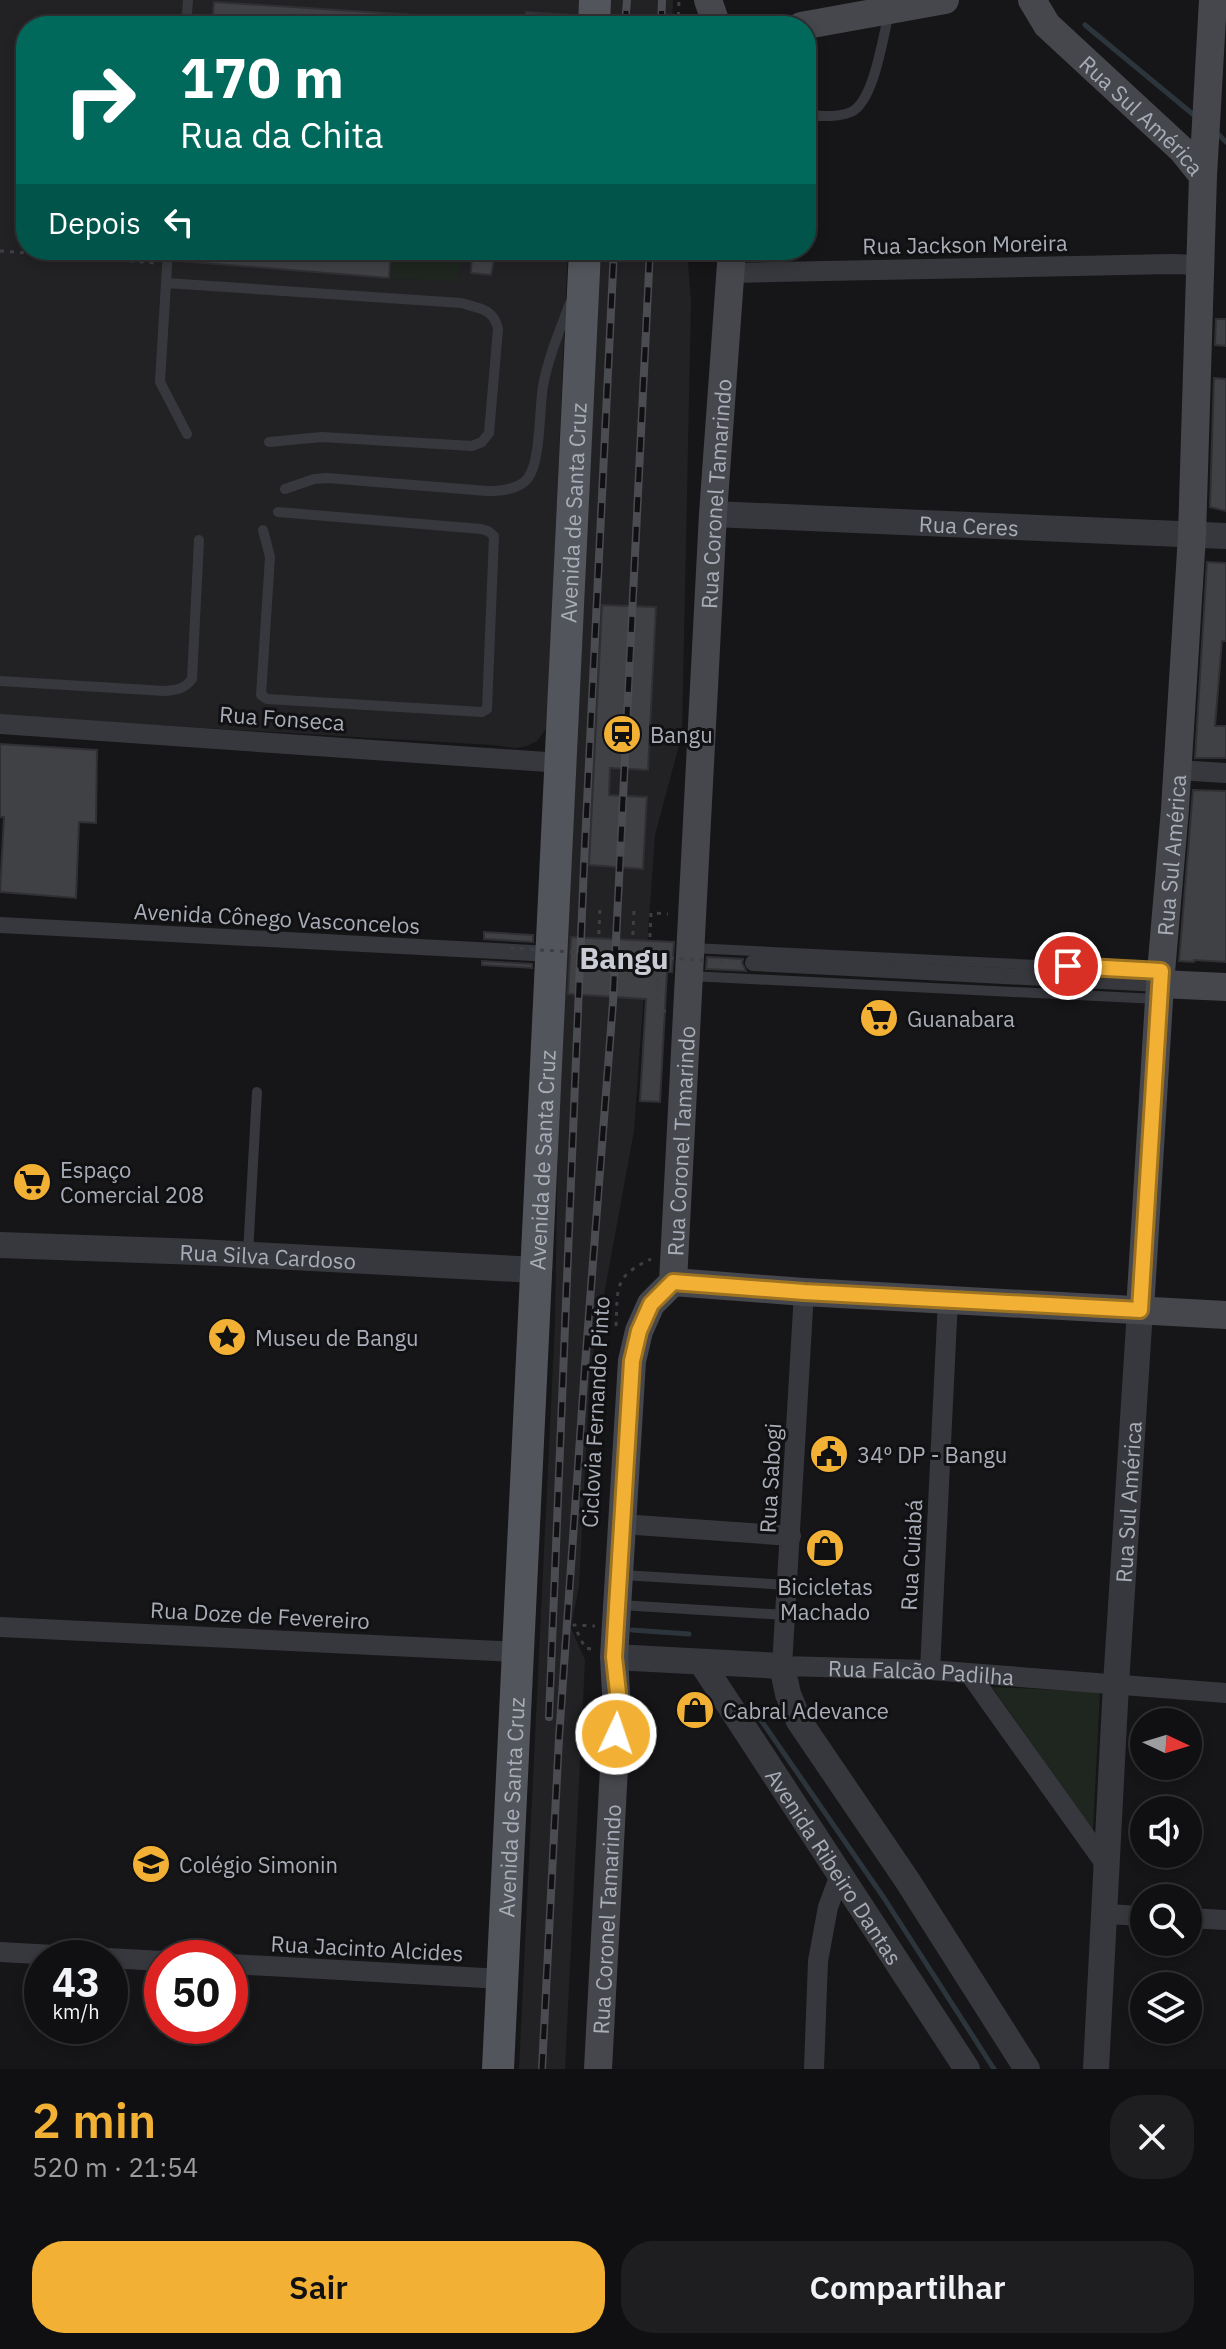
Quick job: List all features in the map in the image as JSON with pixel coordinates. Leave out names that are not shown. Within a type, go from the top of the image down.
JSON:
[{"type":"main road","points":[[816,23],[945,0]]},
{"type":"main road","name":"Rua Sul América","points":[[1032,0],[1047,25],[1182,150],[1203,176],[1192,535],[1140,1310]]},
{"type":"main road","points":[[1203,176],[1212,92],[1213,0]]},
{"type":"main road","name":"Avenida de Santa Cruz","points":[[498,2069],[584,260]]},
{"type":"main road","name":"Rua Coronel Tamarindo","points":[[598,2069],[617,1711],[614,1657],[632,1361],[639,1331],[651,1304],[673,1282],[684,962],[731,261]]},
{"type":"main road","points":[[1160,985],[1226,987]]},
{"type":"main road","points":[[673,1282],[1226,1315]]},
{"type":"street","name":"Rua Jackson Moreira","points":[[731,261],[1200,265]]},
{"type":"street","name":"Rua Ceres","points":[[713,514],[1226,536]]},
{"type":"street","name":"Rua Fonseca","points":[[0,724],[561,763]]},
{"type":"street","points":[[1177,770],[1226,773]]},
{"type":"street","name":"Avenida Cônego Vasconcelos","points":[[0,925],[552,954]]},
{"type":"street","points":[[753,963],[1160,985]]},
{"type":"street","name":"Rua Silva Cardoso","points":[[0,1245],[536,1270]]},
{"type":"street","name":"Rua Sabogi","points":[[782,1666],[804,1292]]},
{"type":"street","name":"Rua Cuiabá","points":[[930,1670],[948,1299]]},
{"type":"street","name":"Rua Sul América","points":[[1096,2069],[1140,1310]]},
{"type":"street","points":[[622,1524],[791,1536]]},
{"type":"street","name":"Rua Doze de Fevereiro","points":[[0,1627],[518,1652]]},
{"type":"street","name":"Rua Falcão Padilha","points":[[614,1657],[930,1670],[1226,1693]]},
{"type":"street","name":"Avenida Ribeiro Dantas","points":[[701,1662],[967,2069]]},
{"type":"street","points":[[782,1666],[788,1694],[799,1721],[907,1880],[1027,2069]]},
{"type":"street","points":[[969,1673],[1106,1865]]},
{"type":"street","points":[[814,2069],[818,1961],[828,1907],[840,1875]]},
{"type":"street","points":[[1104,1914],[1130,1915]]},
{"type":"street","points":[[1202,1919],[1226,1920]]},
{"type":"street","points":[[0,1952],[144,1960]]},
{"type":"street","name":"Rua Jacinto Alcides","points":[[248,1965],[502,1979]]},
{"type":"lane","points":[[816,115],[835,116],[861,106],[870,88],[890,11]]},
{"type":"lane","points":[[167,260],[160,382],[187,434]]},
{"type":"lane","points":[[285,489],[327,478],[502,491],[528,478],[535,456],[548,366],[583,260]]},
{"type":"lane","points":[[166,283],[461,303],[492,313],[498,329],[489,433],[482,442],[472,446],[322,437],[269,442]]},
{"type":"lane","points":[[263,530],[270,557],[261,695],[267,699],[320,703],[482,712],[487,709],[494,536],[481,529],[278,512]]},
{"type":"lane","points":[[0,681],[165,691],[186,686],[192,679],[194,657],[199,540]]},
{"type":"lane","points":[[684,962],[1160,985]]},
{"type":"lane","points":[[684,962],[1160,985]]},
{"type":"lane","points":[[248,1255],[257,1092]]},
{"type":"lane","points":[[619,1575],[788,1585]]},
{"type":"lane","points":[[618,1605],[786,1615]]},
{"type":"path","points":[[125,260],[167,263]]},
{"type":"path","points":[[598,954],[600,908]]},
{"type":"path","points":[[632,955],[634,909]]},
{"type":"path","points":[[649,957],[651,913]]},
{"type":"path","points":[[510,948],[732,962]]},
{"type":"path","points":[[659,957],[656,1011],[665,1011]]},
{"type":"path","name":"Ciclovia Fernando Pinto","points":[[615,1334],[620,1283],[631,1269],[656,1256]]},
{"type":"shaded area","points":[[0,0],[579,0],[578,16],[16,16],[16,260],[568,260],[547,724],[537,741],[515,748],[0,716]]},
{"type":"shaded area","points":[[606,0],[673,0],[672,16],[605,16]]},
{"type":"shaded area","points":[[392,260],[459,260],[458,282],[391,278]]},
{"type":"shaded area","points":[[596,260],[688,260],[691,302],[682,734],[655,835],[634,1131],[590,1371],[579,1586],[571,1628],[585,1660],[565,2069],[519,2069],[555,1323],[559,1067]]},
{"type":"shaded area","points":[[992,1687],[1100,1692],[1093,1831]]},
{"type":"building","points":[[214,2],[414,15],[414,16],[213,16]]},
{"type":"building","points":[[526,12],[569,15],[569,16],[526,16]]},
{"type":"building","points":[[180,260],[390,260],[389,278]]},
{"type":"building","points":[[472,260],[494,260],[491,275],[471,273]]},
{"type":"building","points":[[1216,319],[1226,319],[1226,346],[1215,345]]},
{"type":"building","points":[[1214,378],[1226,379],[1226,511],[1210,507]]},
{"type":"building","points":[[1207,562],[1226,563],[1226,641],[1222,641],[1215,726],[1226,726],[1226,758],[1195,758]]},
{"type":"building","points":[[602,605],[656,607],[648,770],[610,768],[609,795],[647,797],[643,869],[589,865]]},
{"type":"building","points":[[0,744],[97,750],[96,823],[79,822],[76,898],[0,892],[4,817],[0,817]]},
{"type":"building","points":[[1193,790],[1226,791],[1226,962],[1179,961]]},
{"type":"building","points":[[484,932],[533,935],[533,942],[484,939]]},
{"type":"building","points":[[571,937],[674,942],[672,972],[667,972],[660,1102],[640,1101],[646,999],[568,994]]},
{"type":"building","points":[[707,957],[743,959],[746,971],[706,969]]},
{"type":"building","points":[[482,961],[532,964],[532,968],[482,965]]},
{"type":"waterway","points":[[1085,25],[1195,116]]},
{"type":"waterway","points":[[1216,132],[1226,142]]},
{"type":"waterway","points":[[632,1630],[689,1634]]},
{"type":"waterway","points":[[756,1713],[884,1898],[994,2069]]},
{"type":"railway","points":[[626,16],[627,0]]},
{"type":"railway","points":[[661,16],[662,0]]},
{"type":"railway","points":[[549,1717],[584,865],[614,260]]},
{"type":"railway","points":[[542,2069],[559,1738],[613,1002],[650,260]]},
{"type":"place","name":"Bangu","points":[[622,734]]},
{"type":"place","name":"Guanabara","points":[[879,1018]]},
{"type":"place","name":"Espaço Comercial 208","points":[[32,1182]]},
{"type":"place","name":"Museu de Bangu","points":[[227,1337]]},
{"type":"place","name":"34º DP - Bangu","points":[[829,1454]]},
{"type":"place","name":"Bicicletas Machado","points":[[825,1548]]},
{"type":"place","name":"Cabral Adevance","points":[[695,1710]]},
{"type":"place","name":"Colégio Simonin","points":[[151,1864]]},
{"type":"district","name":"Bangu","points":[[624,957]]},
{"type":"route","points":[[616,1734],[618,1693],[614,1657],[632,1361],[639,1331],[651,1304],[673,1282],[1140,1310],[1161,971],[1068,966]]}]
